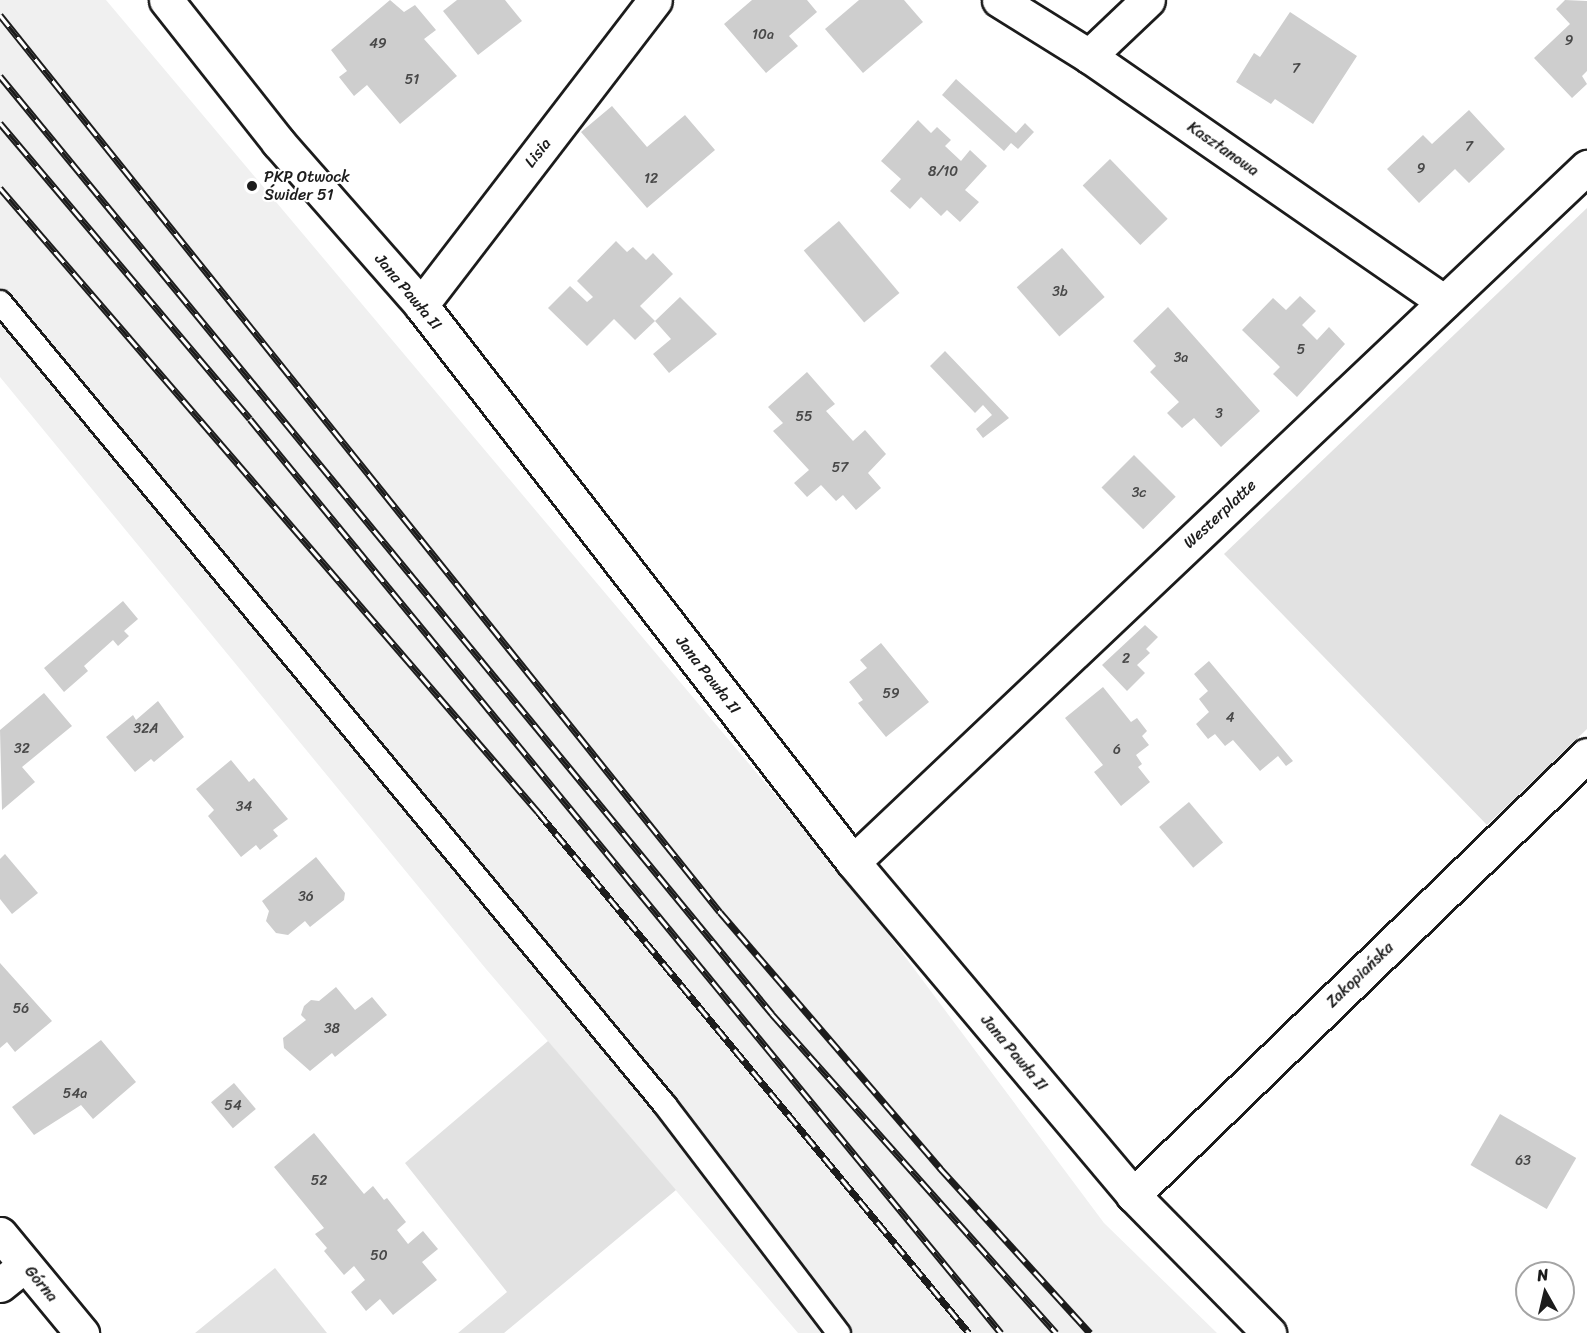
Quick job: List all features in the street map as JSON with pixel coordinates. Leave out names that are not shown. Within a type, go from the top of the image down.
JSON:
[{"type":"street","name":"Jana Pawła II","points":[[166,0],[278,142],[421,305],[853,862],[1133,1195],[1269,1333]]},
{"type":"street","name":"Lisia","points":[[421,305],[655,0]]},
{"type":"street","name":"Kasztanowa","points":[[999,0],[1089,56],[1444,302]]},
{"type":"street","points":[[1089,56],[1148,0]]},
{"type":"street","name":"Westerplatte","points":[[853,862],[1587,167]]},
{"type":"street","name":"Zakopiańska","points":[[1133,1195],[1587,755]]},
{"type":"street","name":"Górna","points":[[0,1234],[82,1333]]},
{"type":"street","points":[[0,1285],[25,1264]]},
{"type":"lane","points":[[0,302],[665,1105],[839,1333]]},
{"type":"shaded area","points":[[0,0],[106,0],[856,891],[1104,1223],[1217,1333],[798,1333],[486,969],[0,377]]},
{"type":"shaded area","points":[[1587,208],[1587,729],[1487,825],[1224,554]]},
{"type":"shaded area","points":[[548,1041],[676,1190],[504,1333],[458,1333],[507,1292],[405,1163]]},
{"type":"shaded area","points":[[275,1268],[327,1333],[195,1333]]},
{"type":"building","points":[[390,0],[404,12],[415,5],[436,30],[424,39],[457,76],[400,124],[367,85],[354,96],[339,77],[347,71],[331,50]]},
{"type":"building","points":[[457,0],[505,0],[522,21],[478,55],[443,11]]},
{"type":"building","points":[[752,0],[807,0],[817,12],[789,36],[798,46],[766,73],[724,24]]},
{"type":"building","points":[[859,0],[904,0],[923,22],[863,73],[825,29]]},
{"type":"building","points":[[1565,0],[1587,1],[1587,71],[1582,76],[1587,84],[1572,98],[1534,58],[1570,24],[1556,9]]},
{"type":"building","points":[[1290,12],[1357,56],[1313,124],[1275,99],[1271,104],[1236,82],[1254,53],[1260,57]]},
{"type":"building","points":[[956,79],[1016,133],[1025,123],[1034,132],[1018,149],[1011,143],[1004,151],[942,95]]},
{"type":"building","points":[[612,106],[647,147],[685,115],[715,150],[647,208],[581,132]]},
{"type":"building","points":[[1469,110],[1505,149],[1469,183],[1455,169],[1419,203],[1387,169],[1423,135],[1432,144]]},
{"type":"building","points":[[918,120],[931,133],[937,127],[951,140],[945,146],[961,161],[970,150],[987,166],[965,190],[979,202],[960,222],[947,210],[941,216],[921,197],[910,209],[890,191],[901,179],[881,161]]},
{"type":"building","points":[[1110,159],[1168,219],[1140,245],[1083,185]]},
{"type":"building","points":[[839,221],[899,293],[864,323],[804,251]]},
{"type":"building","points":[[616,241],[627,252],[633,247],[646,260],[653,253],[673,274],[640,306],[655,321],[635,340],[614,319],[587,346],[548,308],[570,286],[587,302],[593,297],[577,281]]},
{"type":"building","points":[[1062,248],[1105,297],[1059,336],[1017,287]]},
{"type":"building","points":[[1300,296],[1316,311],[1302,325],[1317,340],[1329,327],[1345,344],[1297,397],[1273,374],[1280,367],[1242,330],[1273,298],[1286,310]]},
{"type":"building","points":[[680,297],[717,334],[669,373],[653,354],[671,339],[655,321]]},
{"type":"building","points":[[1168,307],[1260,411],[1221,447],[1194,418],[1182,428],[1167,413],[1179,402],[1150,372],[1156,366],[1133,341]]},
{"type":"building","points":[[945,351],[1009,418],[983,438],[976,429],[992,415],[983,405],[975,413],[930,366]]},
{"type":"building","points":[[807,372],[835,404],[826,411],[853,441],[865,430],[886,454],[868,473],[881,488],[856,510],[843,495],[836,501],[821,485],[807,497],[794,483],[809,470],[773,431],[783,423],[768,407]]},
{"type":"building","points":[[1134,455],[1176,497],[1143,529],[1101,488]]},
{"type":"building","points":[[123,601],[138,619],[124,631],[129,636],[118,646],[113,640],[84,666],[88,671],[64,692],[44,668]]},
{"type":"building","points":[[1145,625],[1158,637],[1146,649],[1150,653],[1137,665],[1145,673],[1127,691],[1102,665]]},
{"type":"building","points":[[881,643],[929,702],[886,737],[858,703],[863,700],[849,682],[867,668],[860,660]]},
{"type":"building","points":[[1209,661],[1293,761],[1286,766],[1278,756],[1260,771],[1233,740],[1225,746],[1215,734],[1208,739],[1196,724],[1209,712],[1199,699],[1208,691],[1194,674]]},
{"type":"building","points":[[1103,687],[1131,722],[1137,718],[1147,731],[1142,736],[1149,745],[1136,755],[1142,764],[1138,767],[1150,782],[1121,806],[1094,772],[1103,765],[1065,718]]},
{"type":"building","points":[[44,693],[72,726],[22,767],[35,782],[2,810],[0,730]]},
{"type":"building","points":[[158,701],[184,737],[154,762],[151,759],[135,772],[106,737],[133,715],[136,720]]},
{"type":"building","points":[[231,760],[249,782],[254,778],[288,819],[273,830],[278,836],[260,850],[256,845],[241,857],[208,816],[214,810],[196,789]]},
{"type":"building","points":[[1189,802],[1223,843],[1193,868],[1159,827]]},
{"type":"building","points":[[5,854],[38,893],[12,914],[0,899],[0,859]]},
{"type":"building","points":[[316,857],[345,893],[344,900],[310,927],[305,921],[288,935],[276,933],[266,921],[269,911],[262,901]]},
{"type":"building","points":[[0,963],[52,1021],[15,1052],[7,1042],[0,1048]]},
{"type":"building","points":[[336,987],[355,1010],[372,997],[387,1015],[335,1057],[332,1053],[310,1071],[284,1048],[283,1038],[306,1020],[301,1015],[304,1006],[311,1000],[319,1001]]},
{"type":"building","points":[[101,1040],[136,1082],[93,1119],[81,1105],[34,1135],[12,1107]]},
{"type":"building","points":[[234,1083],[256,1109],[233,1128],[211,1102]]},
{"type":"building","points":[[1500,1114],[1576,1158],[1547,1209],[1470,1165]]},
{"type":"building","points":[[314,1133],[364,1194],[373,1186],[384,1200],[387,1198],[406,1222],[397,1230],[408,1244],[423,1231],[438,1249],[422,1262],[437,1280],[393,1315],[380,1299],[366,1311],[351,1292],[365,1280],[354,1266],[344,1275],[324,1251],[327,1248],[315,1234],[324,1228],[274,1167]]},
{"type":"railway","points":[[0,15],[720,912],[940,1168],[1090,1333]]},
{"type":"railway","points":[[0,76],[772,1014],[1056,1333]]},
{"type":"railway","points":[[0,123],[250,419],[1001,1333]]},
{"type":"railway","points":[[0,188],[538,812],[969,1333]]},
{"type":"place","name":"PKP Otwock Świder 51","points":[[252,186]]}]
